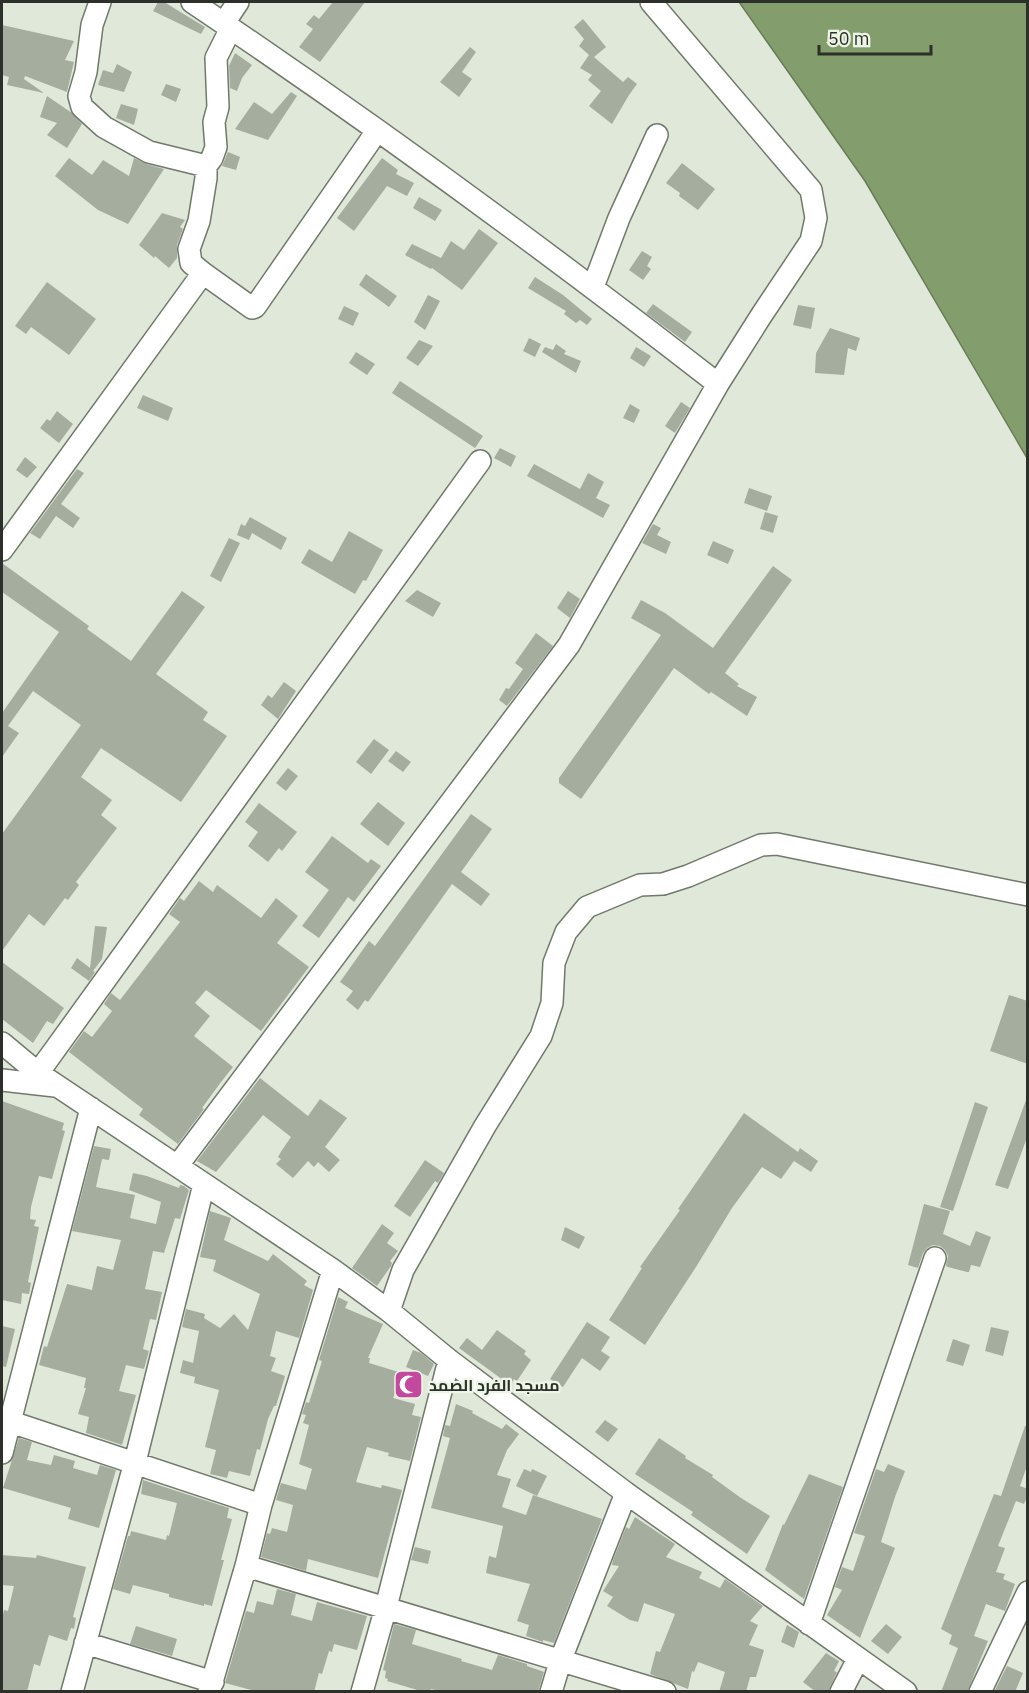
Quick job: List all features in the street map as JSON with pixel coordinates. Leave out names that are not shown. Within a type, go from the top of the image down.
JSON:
[{"type":"street","points":[[100,2],[92,25],[86,72],[80,96],[82,106],[104,127],[149,152],[206,166]]},
{"type":"street","points":[[192,2],[377,131],[593,287],[718,384]]},
{"type":"street","points":[[238,2],[227,25],[216,58],[218,107],[214,122],[216,147],[206,166],[199,222],[189,255],[193,265],[252,308],[255,307],[377,131]]},
{"type":"street","points":[[178,1165],[569,645],[718,384],[812,242],[816,218],[811,190],[651,2]]},
{"type":"street","points":[[593,287],[619,218],[657,135]]},
{"type":"street","points":[[2,550],[203,273]]},
{"type":"street","points":[[38,1073],[480,462]]},
{"type":"street","points":[[389,1311],[403,1270],[485,1126],[541,1036],[552,1003],[554,963],[566,932],[587,907],[640,885],[663,884],[688,876],[761,845],[777,844],[1028,895]]},
{"type":"street","points":[[2,1043],[38,1073],[333,1270],[626,1493],[906,1692]]},
{"type":"street","points":[[2,1080],[60,1087]]},
{"type":"street","points":[[2,1453],[6,1420],[91,1108]]},
{"type":"street","points":[[72,1692],[135,1462],[204,1184]]},
{"type":"street","points":[[809,1624],[934,1257]]},
{"type":"street","points":[[85,1643],[211,1687],[261,1505],[333,1270]]},
{"type":"street","points":[[362,1692],[449,1360]]},
{"type":"street","points":[[6,1420],[261,1505]]},
{"type":"street","points":[[551,1692],[561,1659],[626,1493]]},
{"type":"street","points":[[246,1566],[561,1659],[622,1685],[665,1692]]},
{"type":"street","points":[[980,1692],[1028,1592]]},
{"type":"street","points":[[841,1692],[858,1659]]},
{"type":"shaded area","points":[[739,2],[1027,2],[1027,458],[865,181]]},
{"type":"building","points":[[158,2],[164,2],[205,27],[201,34],[153,11]]},
{"type":"building","points":[[333,2],[365,2],[320,62],[299,47],[313,29],[306,24],[314,15],[319,19]]},
{"type":"building","points":[[583,19],[606,47],[594,57],[623,82],[628,77],[637,84],[612,124],[589,106],[601,91],[588,80],[592,75],[580,68],[589,55],[579,46],[584,39],[574,27]]},
{"type":"building","points":[[2,25],[74,41],[65,60],[74,62],[67,92],[25,76],[24,79],[44,93],[7,85],[9,77],[2,75]]},
{"type":"building","points":[[470,47],[476,52],[462,72],[472,79],[459,97],[440,82]]},
{"type":"building","points":[[235,53],[252,65],[242,78],[237,91],[230,88],[229,66]]},
{"type":"building","points":[[117,64],[132,72],[124,92],[98,85],[103,70],[113,73]]},
{"type":"building","points":[[166,84],[181,89],[176,102],[161,95]]},
{"type":"building","points":[[291,92],[297,96],[268,140],[235,129],[254,102],[272,114]]},
{"type":"building","points":[[47,96],[72,113],[82,124],[67,148],[47,135],[57,123],[40,117]]},
{"type":"building","points":[[121,104],[138,109],[134,125],[116,118]]},
{"type":"building","points":[[228,152],[240,157],[236,170],[222,166]]},
{"type":"building","points":[[69,158],[92,175],[103,160],[129,176],[134,158],[164,169],[128,224],[98,210],[55,176]]},
{"type":"building","points":[[382,158],[398,170],[396,174],[414,183],[407,196],[387,186],[354,231],[337,218]]},
{"type":"building","points":[[682,163],[715,189],[698,210],[666,183]]},
{"type":"building","points":[[419,197],[442,210],[435,221],[413,208]]},
{"type":"building","points":[[162,213],[185,220],[180,227],[183,229],[177,245],[177,258],[169,268],[139,245]]},
{"type":"building","points":[[479,229],[498,243],[462,290],[432,268],[405,255],[412,244],[441,258],[451,241],[464,250]]},
{"type":"building","points":[[642,251],[652,257],[647,266],[651,269],[643,280],[629,270]]},
{"type":"building","points":[[366,274],[397,296],[389,307],[359,285]]},
{"type":"building","points":[[535,277],[563,295],[592,319],[587,325],[580,320],[576,323],[564,314],[566,311],[528,288]]},
{"type":"building","points":[[47,282],[96,319],[69,355],[31,327],[26,334],[15,326]]},
{"type":"building","points":[[428,295],[440,301],[425,330],[414,322]]},
{"type":"building","points":[[653,304],[692,332],[685,342],[646,313]]},
{"type":"building","points":[[798,305],[815,308],[811,329],[793,325]]},
{"type":"building","points":[[344,306],[359,313],[353,326],[338,319]]},
{"type":"building","points":[[830,328],[860,338],[856,351],[848,348],[844,375],[815,373],[816,353]]},
{"type":"building","points":[[529,338],[541,344],[535,357],[523,351]]},
{"type":"building","points":[[419,340],[433,346],[418,366],[406,358]]},
{"type":"building","points":[[556,344],[566,351],[564,354],[581,361],[576,373],[542,352],[545,347],[553,350]]},
{"type":"building","points":[[636,347],[651,356],[644,367],[630,358]]},
{"type":"building","points":[[356,352],[375,364],[367,375],[349,363]]},
{"type":"building","points":[[400,381],[483,436],[475,448],[392,393]]},
{"type":"building","points":[[143,395],[173,408],[168,421],[137,408]]},
{"type":"building","points":[[681,402],[690,408],[675,433],[665,426]]},
{"type":"building","points":[[630,404],[640,410],[634,423],[623,418]]},
{"type":"building","points":[[57,411],[73,424],[59,443],[40,428],[47,419],[50,421]]},
{"type":"building","points":[[500,448],[516,456],[511,467],[494,458]]},
{"type":"building","points":[[25,457],[37,467],[27,478],[16,470]]},
{"type":"building","points":[[534,464],[580,489],[588,473],[604,482],[596,498],[610,505],[603,518],[527,476]]},
{"type":"building","points":[[77,469],[84,473],[61,504],[80,518],[73,528],[56,516],[40,539],[30,533]]},
{"type":"building","points":[[749,488],[772,496],[767,511],[744,503]]},
{"type":"building","points":[[765,512],[778,516],[773,533],[760,529]]},
{"type":"building","points":[[250,517],[287,538],[281,550],[252,533],[249,540],[237,535],[241,524],[245,526]]},
{"type":"building","points":[[653,524],[661,528],[657,535],[671,542],[666,554],[642,543]]},
{"type":"building","points":[[349,531],[383,550],[366,581],[363,580],[355,594],[301,563],[309,549],[332,562]]},
{"type":"building","points":[[229,538],[240,543],[221,582],[210,576]]},
{"type":"building","points":[[713,541],[734,550],[728,564],[707,555]]},
{"type":"building","points":[[2,563],[89,626],[87,629],[131,661],[182,591],[205,607],[156,674],[208,712],[203,720],[227,736],[181,802],[101,748],[81,777],[112,800],[101,815],[117,828],[76,882],[79,885],[68,900],[65,898],[44,926],[29,914],[2,951],[2,834],[81,725],[33,691],[8,726],[19,733],[2,757],[2,713],[59,632],[2,592]]},
{"type":"building","points":[[773,566],[792,580],[725,673],[739,684],[737,686],[757,697],[747,716],[711,692],[709,694],[674,668],[581,799],[559,783],[559,778],[661,635],[631,618],[641,600],[665,613],[713,648]]},
{"type":"building","points":[[417,590],[441,603],[433,617],[405,601]]},
{"type":"building","points":[[568,591],[580,599],[570,618],[557,608]]},
{"type":"building","points":[[536,633],[553,646],[507,706],[499,700],[506,688],[509,689],[523,669],[515,663]]},
{"type":"building","points":[[284,682],[296,691],[278,719],[261,705],[268,695],[272,698]]},
{"type":"building","points":[[374,739],[389,750],[371,774],[356,762]]},
{"type":"building","points":[[396,751],[411,762],[403,772],[388,761]]},
{"type":"building","points":[[288,768],[298,776],[286,791],[276,783]]},
{"type":"building","points":[[378,802],[405,823],[388,846],[360,824]]},
{"type":"building","points":[[259,803],[297,832],[282,851],[279,848],[268,862],[248,846],[258,832],[245,822]]},
{"type":"building","points":[[471,814],[492,829],[461,872],[490,894],[481,906],[452,884],[368,1002],[365,1000],[358,1010],[346,1000],[353,991],[340,982],[369,941],[375,946]]},
{"type":"building","points":[[332,836],[368,863],[371,859],[381,866],[354,902],[348,897],[319,938],[302,926],[329,890],[305,872]]},
{"type":"building","points":[[199,881],[213,892],[217,885],[261,918],[276,898],[298,916],[277,943],[309,967],[261,1031],[206,990],[195,1003],[210,1016],[194,1036],[233,1067],[178,1144],[139,1115],[143,1109],[69,1052],[84,1031],[92,1037],[112,1011],[104,1004],[111,993],[120,1000],[180,922],[169,914],[180,898],[184,901]]},
{"type":"building","points":[[95,926],[107,927],[102,959],[89,981],[71,968],[77,958],[90,968]]},
{"type":"building","points":[[2,962],[64,1008],[53,1024],[47,1021],[33,1043],[2,1019]]},
{"type":"building","points":[[1009,995],[1028,1001],[1028,1064],[990,1051]]},
{"type":"building","points":[[260,1078],[308,1116],[320,1099],[347,1118],[325,1147],[340,1160],[329,1172],[318,1162],[314,1167],[308,1161],[293,1178],[276,1164],[281,1159],[278,1157],[291,1137],[263,1115],[216,1172],[197,1161]]},
{"type":"building","points":[[1026,1100],[1028,1100],[1028,1135],[1008,1189],[995,1185]]},
{"type":"building","points":[[2,1101],[64,1123],[62,1130],[65,1131],[52,1179],[39,1176],[31,1207],[30,1219],[36,1220],[34,1226],[39,1227],[28,1282],[31,1283],[29,1294],[22,1293],[21,1304],[2,1300]]},
{"type":"building","points":[[975,1102],[988,1107],[953,1211],[940,1207]]},
{"type":"building","points":[[744,1113],[798,1152],[800,1148],[818,1161],[811,1172],[794,1161],[781,1179],[762,1167],[732,1208],[645,1345],[609,1320],[642,1268],[640,1267]]},
{"type":"building","points":[[94,1146],[111,1149],[109,1160],[102,1159],[96,1187],[135,1195],[130,1218],[156,1224],[161,1202],[129,1190],[133,1173],[179,1188],[180,1185],[184,1186],[189,1190],[180,1219],[175,1218],[164,1253],[153,1251],[145,1289],[162,1292],[156,1320],[150,1319],[143,1349],[149,1351],[144,1369],[126,1365],[119,1391],[136,1395],[122,1445],[86,1433],[89,1417],[78,1414],[86,1388],[84,1388],[86,1378],[39,1365],[67,1284],[92,1290],[97,1266],[113,1270],[121,1240],[72,1231]]},
{"type":"building","points":[[425,1160],[444,1173],[438,1183],[435,1181],[410,1217],[394,1206]]},
{"type":"building","points":[[924,1204],[950,1211],[943,1234],[970,1246],[976,1231],[991,1237],[980,1267],[971,1265],[967,1272],[948,1267],[946,1266],[948,1256],[945,1250],[933,1245],[923,1253],[918,1268],[908,1265]]},
{"type":"building","points":[[210,1211],[231,1218],[224,1240],[268,1261],[273,1254],[307,1281],[304,1285],[313,1290],[299,1338],[276,1331],[270,1356],[276,1358],[271,1371],[285,1376],[276,1406],[268,1419],[260,1450],[257,1449],[250,1476],[229,1471],[227,1478],[210,1474],[216,1450],[205,1447],[219,1390],[194,1383],[195,1377],[180,1373],[183,1360],[193,1363],[199,1331],[182,1327],[186,1309],[205,1314],[204,1318],[220,1328],[234,1314],[248,1330],[260,1294],[213,1271],[216,1260],[200,1257]]},
{"type":"building","points":[[382,1224],[394,1233],[387,1243],[398,1251],[377,1286],[352,1268]]},
{"type":"building","points":[[565,1227],[585,1237],[579,1249],[561,1240]]},
{"type":"building","points":[[338,1297],[348,1302],[345,1308],[383,1324],[368,1358],[370,1358],[369,1363],[402,1373],[393,1398],[415,1404],[412,1415],[421,1417],[410,1461],[388,1456],[389,1453],[367,1447],[356,1482],[402,1490],[378,1578],[308,1559],[306,1571],[261,1557],[267,1533],[270,1534],[272,1528],[287,1532],[293,1505],[276,1500],[281,1483],[306,1490],[312,1469],[299,1464],[309,1425],[303,1423],[306,1415],[302,1414],[306,1402],[309,1403],[322,1361],[319,1360]]},
{"type":"building","points":[[587,1322],[610,1337],[601,1351],[610,1357],[600,1371],[582,1358],[563,1387],[550,1379]]},
{"type":"building","points":[[2,1326],[15,1329],[6,1367],[2,1366]]},
{"type":"building","points":[[991,1327],[1009,1331],[1003,1356],[985,1351]]},
{"type":"building","points":[[497,1330],[526,1351],[524,1354],[531,1360],[517,1381],[514,1379],[510,1385],[459,1348],[467,1338],[482,1350]]},
{"type":"building","points":[[953,1339],[970,1345],[963,1366],[946,1361]]},
{"type":"building","points":[[413,1350],[421,1353],[434,1364],[428,1376],[406,1367]]},
{"type":"building","points":[[456,1404],[473,1411],[472,1413],[502,1429],[506,1424],[519,1434],[507,1450],[497,1475],[511,1479],[502,1507],[526,1515],[533,1495],[602,1519],[554,1643],[526,1636],[529,1625],[517,1621],[530,1584],[486,1573],[489,1556],[496,1558],[503,1526],[431,1508],[450,1438],[443,1436],[445,1425],[450,1426]]},
{"type":"building","points":[[605,1420],[618,1429],[608,1442],[595,1432]]},
{"type":"building","points":[[1025,1426],[1028,1426],[1028,1463],[1020,1486],[1028,1489],[1028,1495],[1024,1504],[1016,1501],[998,1546],[1005,1548],[996,1572],[1005,1574],[1003,1579],[1015,1584],[1005,1611],[986,1604],[974,1636],[988,1641],[967,1692],[941,1692],[958,1648],[949,1644],[952,1635],[941,1629],[994,1494],[1001,1496]]},
{"type":"building","points":[[19,1438],[32,1442],[27,1460],[51,1465],[54,1455],[75,1461],[73,1468],[97,1475],[100,1465],[116,1470],[99,1528],[68,1519],[71,1508],[3,1488]]},
{"type":"building","points":[[659,1438],[686,1456],[685,1458],[713,1475],[712,1477],[741,1498],[770,1516],[747,1554],[691,1515],[693,1512],[635,1474]]},
{"type":"building","points":[[888,1464],[905,1471],[881,1542],[895,1548],[860,1638],[827,1615],[842,1590],[835,1587],[842,1567],[853,1571],[865,1536],[854,1533],[876,1469],[884,1472]]},
{"type":"building","points":[[524,1469],[531,1472],[532,1469],[547,1476],[537,1496],[516,1486]]},
{"type":"building","points":[[809,1474],[843,1487],[804,1599],[765,1570],[783,1524]]},
{"type":"building","points":[[143,1480],[229,1508],[227,1518],[232,1519],[212,1606],[169,1597],[169,1594],[133,1585],[130,1594],[113,1589],[131,1531],[166,1540],[167,1535],[169,1536],[177,1503],[141,1494]]},
{"type":"building","points":[[635,1517],[675,1544],[666,1557],[702,1572],[699,1578],[720,1588],[725,1579],[763,1606],[750,1621],[758,1625],[749,1645],[764,1650],[756,1677],[750,1677],[746,1692],[719,1692],[725,1672],[698,1662],[694,1672],[692,1671],[688,1689],[650,1674],[656,1651],[660,1652],[675,1614],[644,1603],[638,1622],[630,1620],[607,1606],[613,1597],[603,1591],[619,1566],[612,1565],[613,1560],[626,1527],[629,1529]]},
{"type":"building","points":[[415,1547],[431,1551],[428,1564],[411,1560]]},
{"type":"building","points":[[2,1555],[36,1558],[37,1555],[86,1567],[73,1617],[76,1618],[74,1629],[71,1628],[67,1641],[49,1635],[40,1666],[34,1664],[27,1692],[2,1692],[2,1619],[4,1610],[8,1611],[14,1586],[2,1585]]},
{"type":"building","points":[[277,1589],[296,1594],[291,1615],[312,1621],[317,1602],[367,1616],[357,1650],[334,1644],[332,1652],[329,1651],[322,1674],[319,1673],[314,1692],[259,1692],[225,1683],[246,1611],[254,1613],[257,1601],[273,1605]]},
{"type":"building","points":[[394,1624],[416,1630],[412,1644],[462,1659],[461,1661],[492,1670],[498,1655],[544,1672],[538,1692],[444,1692],[431,1689],[430,1692],[424,1692],[387,1681],[386,1671],[383,1670]]},
{"type":"building","points":[[886,1624],[902,1637],[888,1654],[871,1641]]},
{"type":"building","points":[[787,1625],[799,1632],[794,1648],[781,1642]]},
{"type":"building","points":[[136,1626],[177,1639],[172,1656],[130,1644]]},
{"type":"building","points":[[826,1653],[839,1661],[834,1671],[837,1672],[828,1692],[816,1692],[803,1682]]},
{"type":"building","points":[[1007,1666],[1023,1673],[1015,1692],[994,1692]]},
{"type":"place","name":"مسجد الفرد الصمد","points":[[408,1385]]}]
